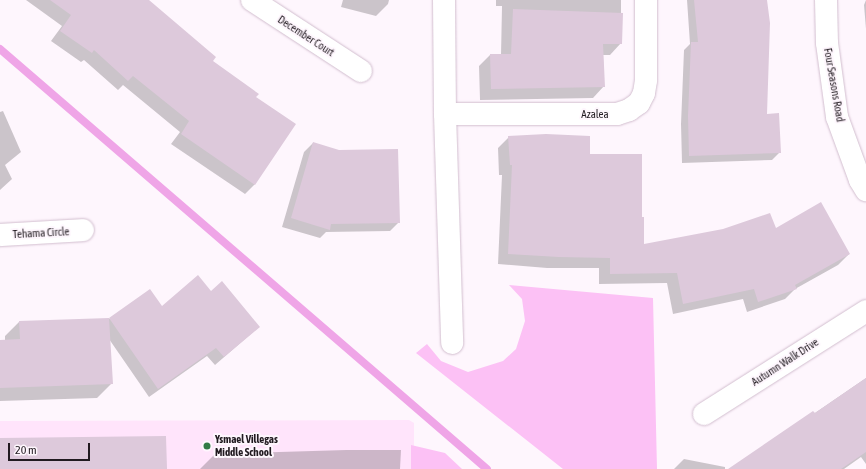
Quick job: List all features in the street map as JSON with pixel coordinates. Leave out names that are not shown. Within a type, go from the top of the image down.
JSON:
[{"type":"street","name":"December Court","points":[[252,0],[361,71]]},
{"type":"street","points":[[444,0],[445,114],[452,343]]},
{"type":"street","name":"Azalea","points":[[445,114],[617,114],[629,110],[638,103],[644,93],[646,80],[646,0]]},
{"type":"street","name":"Four Seasons Road","points":[[826,0],[827,43],[837,117],[860,180],[866,190]]},
{"type":"street","name":"Tehama Circle","points":[[0,235],[83,230]]},
{"type":"street","name":"Autumn Walk Drive","points":[[704,414],[866,311]]},
{"type":"shaded area","points":[[509,285],[653,298],[657,469],[563,469],[416,353],[427,344],[441,361],[468,372],[503,361],[516,349],[525,321],[522,299]]},
{"type":"shaded area","name":"Ysmael Villegas Middle School","points":[[409,420],[414,423],[414,469],[0,469],[0,421]]},
{"type":"shaded area","points":[[411,445],[445,453],[462,469],[411,469]]},
{"type":"building","points":[[50,0],[149,0],[216,57],[213,61],[259,94],[256,97],[296,124],[255,185],[181,134],[189,121],[133,76],[128,81],[94,50],[92,53],[60,31],[71,15]]},
{"type":"building","points":[[694,0],[767,0],[770,23],[767,114],[779,113],[781,153],[689,156],[688,116],[691,42],[698,42]]},
{"type":"building","points":[[513,9],[623,13],[622,44],[603,44],[605,87],[491,89],[490,54],[511,54]]},
{"type":"building","points":[[546,134],[590,136],[590,154],[642,154],[642,217],[644,217],[644,244],[723,229],[770,213],[776,228],[821,202],[850,254],[795,285],[797,289],[758,302],[754,289],[683,304],[677,273],[610,274],[610,258],[508,254],[512,165],[510,165],[508,136]]},
{"type":"building","points":[[313,142],[339,150],[398,149],[400,223],[331,224],[330,230],[291,218]]},
{"type":"building","points":[[198,275],[211,291],[222,281],[260,327],[224,357],[216,348],[158,389],[109,318],[150,289],[162,306]]},
{"type":"building","points":[[109,318],[113,384],[0,388],[0,340],[20,339],[19,321]]},
{"type":"building","points":[[866,378],[866,452],[841,469],[728,469],[813,411],[815,413]]},
{"type":"building","points":[[166,436],[167,469],[0,469],[0,438]]},
{"type":"waterway","points":[[0,49],[487,469]]},
{"type":"place","name":"Ysmael Villegas Middle School","points":[[207,446]]}]
